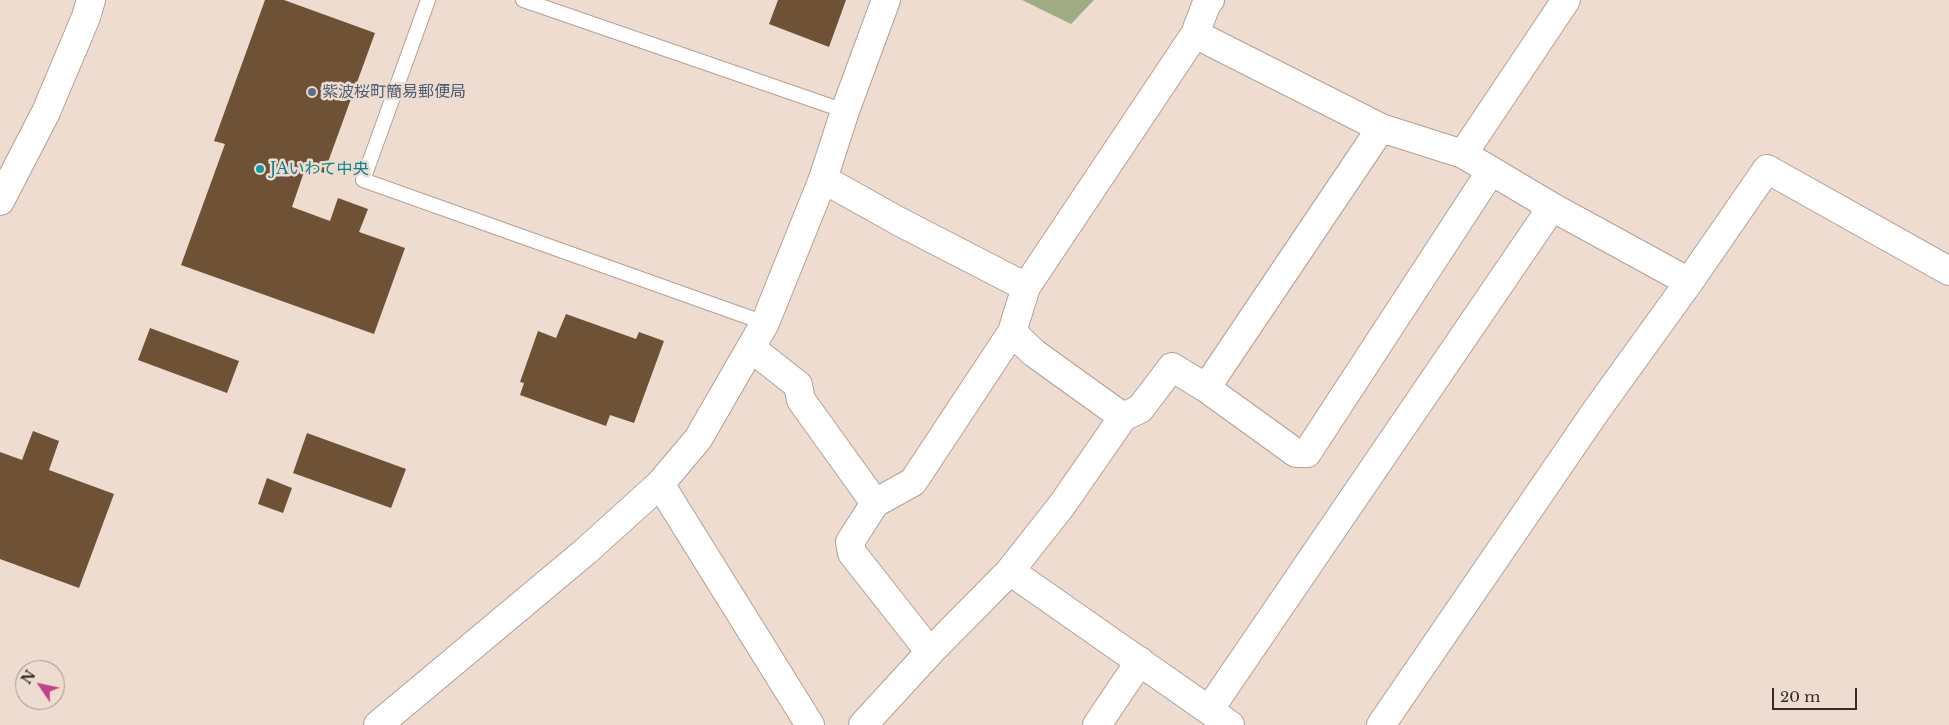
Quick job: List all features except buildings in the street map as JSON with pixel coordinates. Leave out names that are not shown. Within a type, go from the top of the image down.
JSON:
[{"type":"street","points":[[0,201],[46,112],[86,17],[90,0]]},
{"type":"street","points":[[378,725],[586,551],[660,484],[698,439],[765,323],[823,179],[886,0]]},
{"type":"street","points":[[930,652],[852,553],[850,542],[875,503],[913,482],[1012,332],[1026,287],[1195,34],[1206,5],[1210,0]]},
{"type":"street","points":[[1463,154],[1566,0]]},
{"type":"street","points":[[1195,34],[1381,128],[1463,154],[1552,207],[1689,282]]},
{"type":"street","points":[[1206,388],[1381,128]]},
{"type":"street","points":[[1381,725],[1596,411],[1689,282],[1766,169],[1949,271]]},
{"type":"street","points":[[862,725],[930,652],[1010,571],[1062,505],[1123,418],[1140,409],[1172,367],[1206,388],[1296,453],[1307,454],[1491,171]]},
{"type":"street","points":[[823,179],[900,222],[1026,287]]},
{"type":"street","points":[[1010,571],[1220,718],[1552,207]]},
{"type":"street","points":[[1012,332],[1034,353],[1123,418]]},
{"type":"street","points":[[751,348],[798,385],[800,400],[875,503]]},
{"type":"street","points":[[660,484],[810,725]]},
{"type":"street","points":[[1097,725],[1140,662]]},
{"type":"lane","points":[[428,0],[363,180],[765,323]]},
{"type":"lane","points":[[523,0],[846,111]]},
{"type":"green space","points":[[1022,0],[1094,0],[1071,24]]},
{"type":"place","name":"紫波桜町簡易郵便局","points":[[312,92]]},
{"type":"place","name":"JAいわて中央","points":[[260,169]]}]
